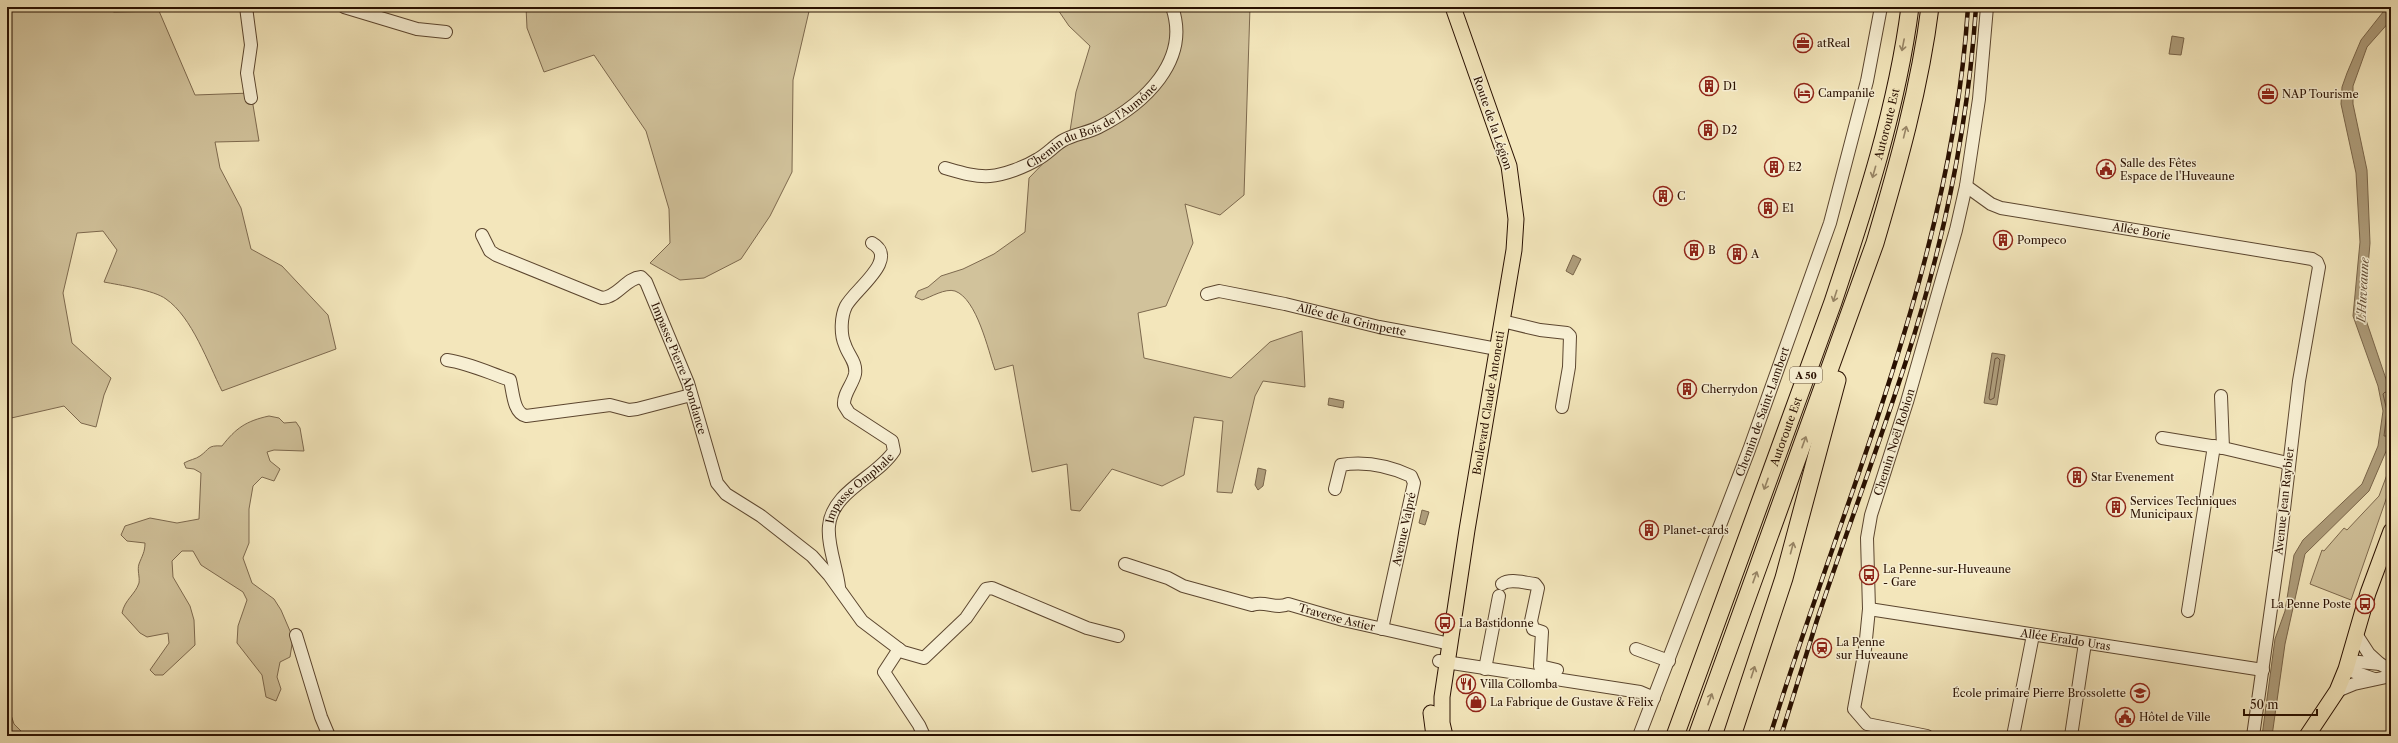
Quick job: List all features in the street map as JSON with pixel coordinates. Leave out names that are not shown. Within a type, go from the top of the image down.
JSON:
[{"type":"highway","name":"Autoroute Est","points":[[1675,736],[1833,302],[1856,232],[1875,170],[1894,96],[1910,7]]},
{"type":"highway","name":"Autoroute Est","points":[[1697,736],[1875,243],[1895,175],[1914,98],[1930,7]]},
{"type":"highway","points":[[1732,736],[1784,578],[1875,243]]},
{"type":"main road","name":"Route de la Légion","points":[[1452,7],[1508,166],[1516,219],[1512,265]]},
{"type":"main road","name":"Boulevard Claude Antonetti","points":[[1434,736],[1431,708],[1443,662],[1466,540],[1512,265]]},
{"type":"main road","points":[[2307,736],[2337,691],[2348,665],[2368,593],[2391,532]]},
{"type":"main road","name":"Boulevard Claude Antonetti","points":[[1443,662],[1441,711],[1446,736]]},
{"type":"street","points":[[246,7],[251,45],[247,73],[251,98]]},
{"type":"street","points":[[344,7],[417,30],[446,32]]},
{"type":"street","name":"Chemin du Bois de l'Aumône","points":[[945,168],[973,176],[990,176],[1012,170],[1038,159],[1064,140],[1098,128],[1131,108],[1149,92],[1172,56],[1177,37],[1176,20],[1172,7]]},
{"type":"street","name":"Chemin de Saint-Lambert","points":[[1640,736],[1749,450],[1830,223],[1868,81],[1881,7]]},
{"type":"street","name":"Chemin Noël Robion","points":[[1927,736],[1867,724],[1854,709],[1865,649],[1869,609],[1867,538],[1871,515],[1911,387],[1956,230],[1966,186],[1979,99],[1986,7]]},
{"type":"street","name":"Allée Borie","points":[[1966,186],[1991,204],[2001,208],[2312,259],[2317,262],[2319,267]]},
{"type":"street","name":"Impasse Pierre Abondance","points":[[482,235],[490,251],[496,255],[602,298],[609,298],[635,277],[641,277],[646,282],[680,360],[717,483],[726,494],[761,516],[812,556],[862,621],[903,652],[924,658],[966,618],[986,589],[992,588],[1094,630],[1118,636]]},
{"type":"street","name":"Impasse Omphale","points":[[839,590],[829,532],[831,517],[842,499],[894,451],[892,441],[849,413],[844,405],[855,374],[852,359],[844,344],[843,312],[848,303],[880,265],[882,256],[881,251],[872,243]]},
{"type":"street","name":"Avenue Jean Raybier","points":[[2253,736],[2279,552],[2287,463],[2299,381],[2319,267]]},
{"type":"street","name":"Allée de la Grimpette","points":[[1207,294],[1219,291],[1285,304],[1379,327],[1497,349]]},
{"type":"street","points":[[1502,321],[1570,336],[1569,367],[1562,407]]},
{"type":"street","points":[[447,360],[468,363],[484,372],[510,380],[517,410],[521,415],[526,416],[610,405],[629,410],[638,409],[691,395]]},
{"type":"street","points":[[2188,611],[2218,447],[2222,396]]},
{"type":"street","points":[[2162,438],[2218,447],[2287,463]]},
{"type":"street","name":"Avenue Valpré","points":[[1335,489],[1341,465],[1357,462],[1396,469],[1411,476],[1414,483],[1382,629]]},
{"type":"street","name":"Traverse Astier","points":[[1125,564],[1179,582],[1184,586],[1252,605],[1259,602],[1284,607],[1288,604],[1382,629],[1446,643]]},
{"type":"street","points":[[1485,669],[1500,590],[1505,582],[1535,584],[1538,588],[1531,621],[1533,629],[1542,632],[1540,666],[1567,672],[1570,676],[1569,680]]},
{"type":"street","name":"Allée Eraldo Uras","points":[[1869,609],[2263,670]]},
{"type":"street","points":[[2356,634],[2369,654],[2380,664],[2391,670]]},
{"type":"street","points":[[296,635],[329,736]]},
{"type":"street","points":[[2014,736],[2033,635]]},
{"type":"street","points":[[2071,736],[2085,643]]},
{"type":"street","points":[[899,649],[884,672],[919,724],[924,736]]},
{"type":"street","points":[[1636,649],[1669,661]]},
{"type":"street","points":[[1443,662],[1640,692],[1654,698]]},
{"type":"street","points":[[2348,665],[2380,664]]},
{"type":"street","points":[[2348,665],[2374,679]]},
{"type":"street","points":[[2337,691],[2374,679],[2391,676]]},
{"type":"shaded area","points":[[7,7],[102,7],[114,12],[159,11],[195,95],[251,93],[259,141],[215,142],[220,168],[241,208],[251,249],[282,266],[328,315],[336,349],[222,391],[198,341],[184,317],[175,307],[166,299],[153,293],[104,282],[117,250],[103,231],[77,233],[63,293],[72,343],[111,378],[104,395],[96,427],[81,423],[64,406],[7,419]]},
{"type":"shaded area","points":[[526,7],[810,7],[793,80],[792,172],[770,216],[741,259],[704,278],[680,280],[650,263],[670,243],[669,209],[646,131],[594,55],[544,72],[527,28]]},
{"type":"shaded area","points":[[1056,7],[1250,7],[1244,195],[1220,215],[1185,204],[1193,243],[1166,306],[1138,313],[1144,358],[1231,378],[1270,342],[1302,331],[1305,387],[1263,381],[1255,396],[1232,493],[1217,492],[1223,421],[1194,417],[1184,475],[1162,486],[1112,469],[1080,511],[1071,510],[1067,464],[1032,472],[1013,365],[995,370],[981,326],[970,304],[963,296],[951,290],[922,300],[915,297],[918,291],[928,287],[941,276],[963,269],[994,254],[1025,232],[1029,178],[1059,147],[1070,131],[1076,92],[1090,46],[1069,26]]},
{"type":"shaded area","points":[[269,416],[279,418],[284,423],[296,422],[300,428],[304,451],[274,450],[267,452],[270,461],[280,469],[274,481],[262,477],[253,486],[249,509],[249,543],[243,558],[252,583],[274,599],[281,610],[293,638],[290,657],[280,662],[277,677],[281,689],[276,701],[266,697],[262,675],[237,643],[238,626],[247,600],[243,592],[201,565],[193,551],[182,551],[172,561],[173,577],[190,606],[194,620],[195,645],[163,675],[155,675],[150,670],[169,643],[168,633],[147,637],[140,633],[122,613],[125,604],[139,583],[138,566],[144,551],[145,543],[127,541],[121,535],[125,526],[150,518],[177,523],[199,519],[201,473],[194,469],[186,468],[184,463],[198,457],[211,447],[222,446],[232,434],[242,426],[254,420]]},
{"type":"shaded area","points":[[2391,464],[2391,485],[2351,600],[2310,584],[2322,550],[2324,551],[2344,528],[2347,530],[2379,496]]},
{"type":"shaded area","points":[[7,703],[14,724],[26,736],[7,736]]},
{"type":"water","name":"L'Huveaune","points":[[2387,7],[2391,7],[2391,20],[2367,47],[2353,86],[2353,104],[2367,170],[2370,243],[2364,314],[2391,398],[2391,432],[2387,449],[2369,491],[2305,554],[2285,644],[2272,736],[2262,736],[2275,639],[2285,611],[2294,555],[2303,540],[2362,484],[2378,446],[2383,411],[2378,386],[2353,316],[2360,242],[2356,173],[2341,104],[2342,87],[2361,40]]},
{"type":"water","points":[[2172,36],[2184,38],[2181,55],[2169,54]]},
{"type":"water","points":[[1573,255],[1581,259],[1573,275],[1566,271]]},
{"type":"water","points":[[1992,353],[2005,355],[1997,405],[1984,403]]},
{"type":"water","points":[[1329,398],[1344,401],[1343,408],[1328,405]]},
{"type":"water","points":[[1258,468],[1266,470],[1263,486],[1258,490],[1255,485]]},
{"type":"water","points":[[1422,510],[1429,512],[1425,525],[1419,523]]},
{"type":"railway","points":[[1770,736],[1799,646],[1891,377],[1918,286],[1941,194],[1958,101],[1968,7]]},
{"type":"railway","points":[[1781,736],[1817,620],[1906,361],[1931,274],[1952,186],[1960,141],[1967,97],[1976,7]]},
{"type":"place","name":"atReal","points":[[1803,43]]},
{"type":"place","name":"D1","points":[[1709,86]]},
{"type":"place","name":"Campanile","points":[[1804,93]]},
{"type":"place","name":"NAP Tourisme","points":[[2268,94]]},
{"type":"place","name":"D2","points":[[1708,130]]},
{"type":"place","name":"E2","points":[[1774,167]]},
{"type":"place","name":"Salle des Fêtes Espace de l'Huveaune","points":[[2106,169]]},
{"type":"place","name":"C","points":[[1663,196]]},
{"type":"place","name":"E1","points":[[1768,208]]},
{"type":"place","name":"Pompeco","points":[[2003,240]]},
{"type":"place","name":"B","points":[[1694,250]]},
{"type":"place","name":"A","points":[[1737,254]]},
{"type":"place","name":"Cherrydon","points":[[1687,389]]},
{"type":"place","name":"Star Evenement","points":[[2077,477]]},
{"type":"place","name":"Services Techniques Municipaux","points":[[2116,507]]},
{"type":"place","name":"Planet-cards","points":[[1649,530]]},
{"type":"place","name":"La Penne-sur-Huveaune - Gare","points":[[1869,575]]},
{"type":"place","name":"La Penne Poste","points":[[2365,604]]},
{"type":"place","name":"La Bastidonne","points":[[1445,623]]},
{"type":"place","name":"La Penne sur Huveaune","points":[[1822,648]]},
{"type":"place","name":"Villa Collomba","points":[[1466,684]]},
{"type":"place","name":"École primaire Pierre Brossolette","points":[[2140,693]]},
{"type":"place","name":"La Fabrique de Gustave & Felix","points":[[1476,702]]},
{"type":"place","name":"Hôtel de Ville","points":[[2125,717]]}]
